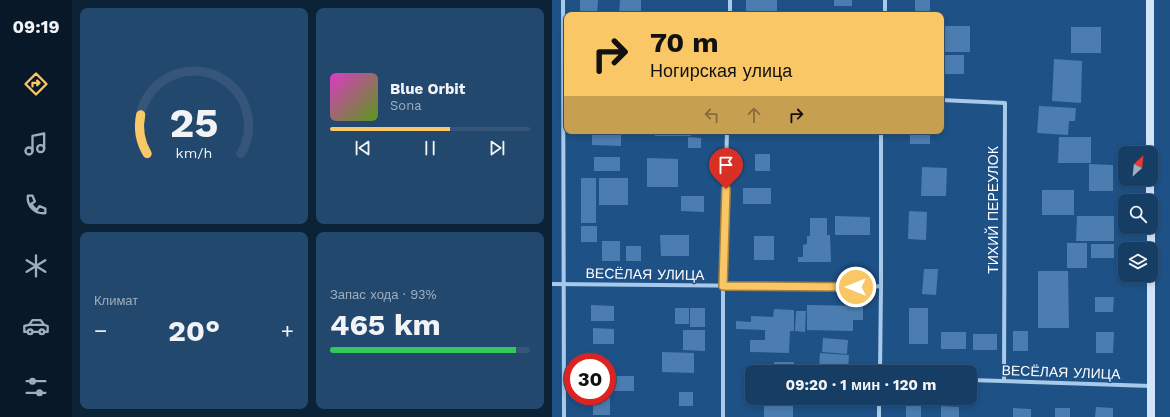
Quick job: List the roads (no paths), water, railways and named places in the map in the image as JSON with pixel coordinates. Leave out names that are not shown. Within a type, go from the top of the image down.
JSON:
[{"type":"main road","points":[[1150,0],[1150,146]]},
{"type":"main road","points":[[1151,282],[1151,417]]},
{"type":"street","points":[[563,0],[564,417]]},
{"type":"street","points":[[730,0],[730,12]]},
{"type":"street","points":[[884,12],[885,0]]},
{"type":"street","name":"ТИХИЙ ПЕРЕУЛОК","points":[[944,100],[1005,103],[1004,381]]},
{"type":"street","points":[[723,417],[723,286],[727,134]]},
{"type":"street","points":[[880,365],[881,134]]},
{"type":"street","name":"ВЕСЁЛАЯ УЛИЦА","points":[[552,284],[881,286]]},
{"type":"street","name":"ВЕСЁЛАЯ УЛИЦА","points":[[977,380],[1151,386]]},
{"type":"street","points":[[879,405],[879,417]]}]
